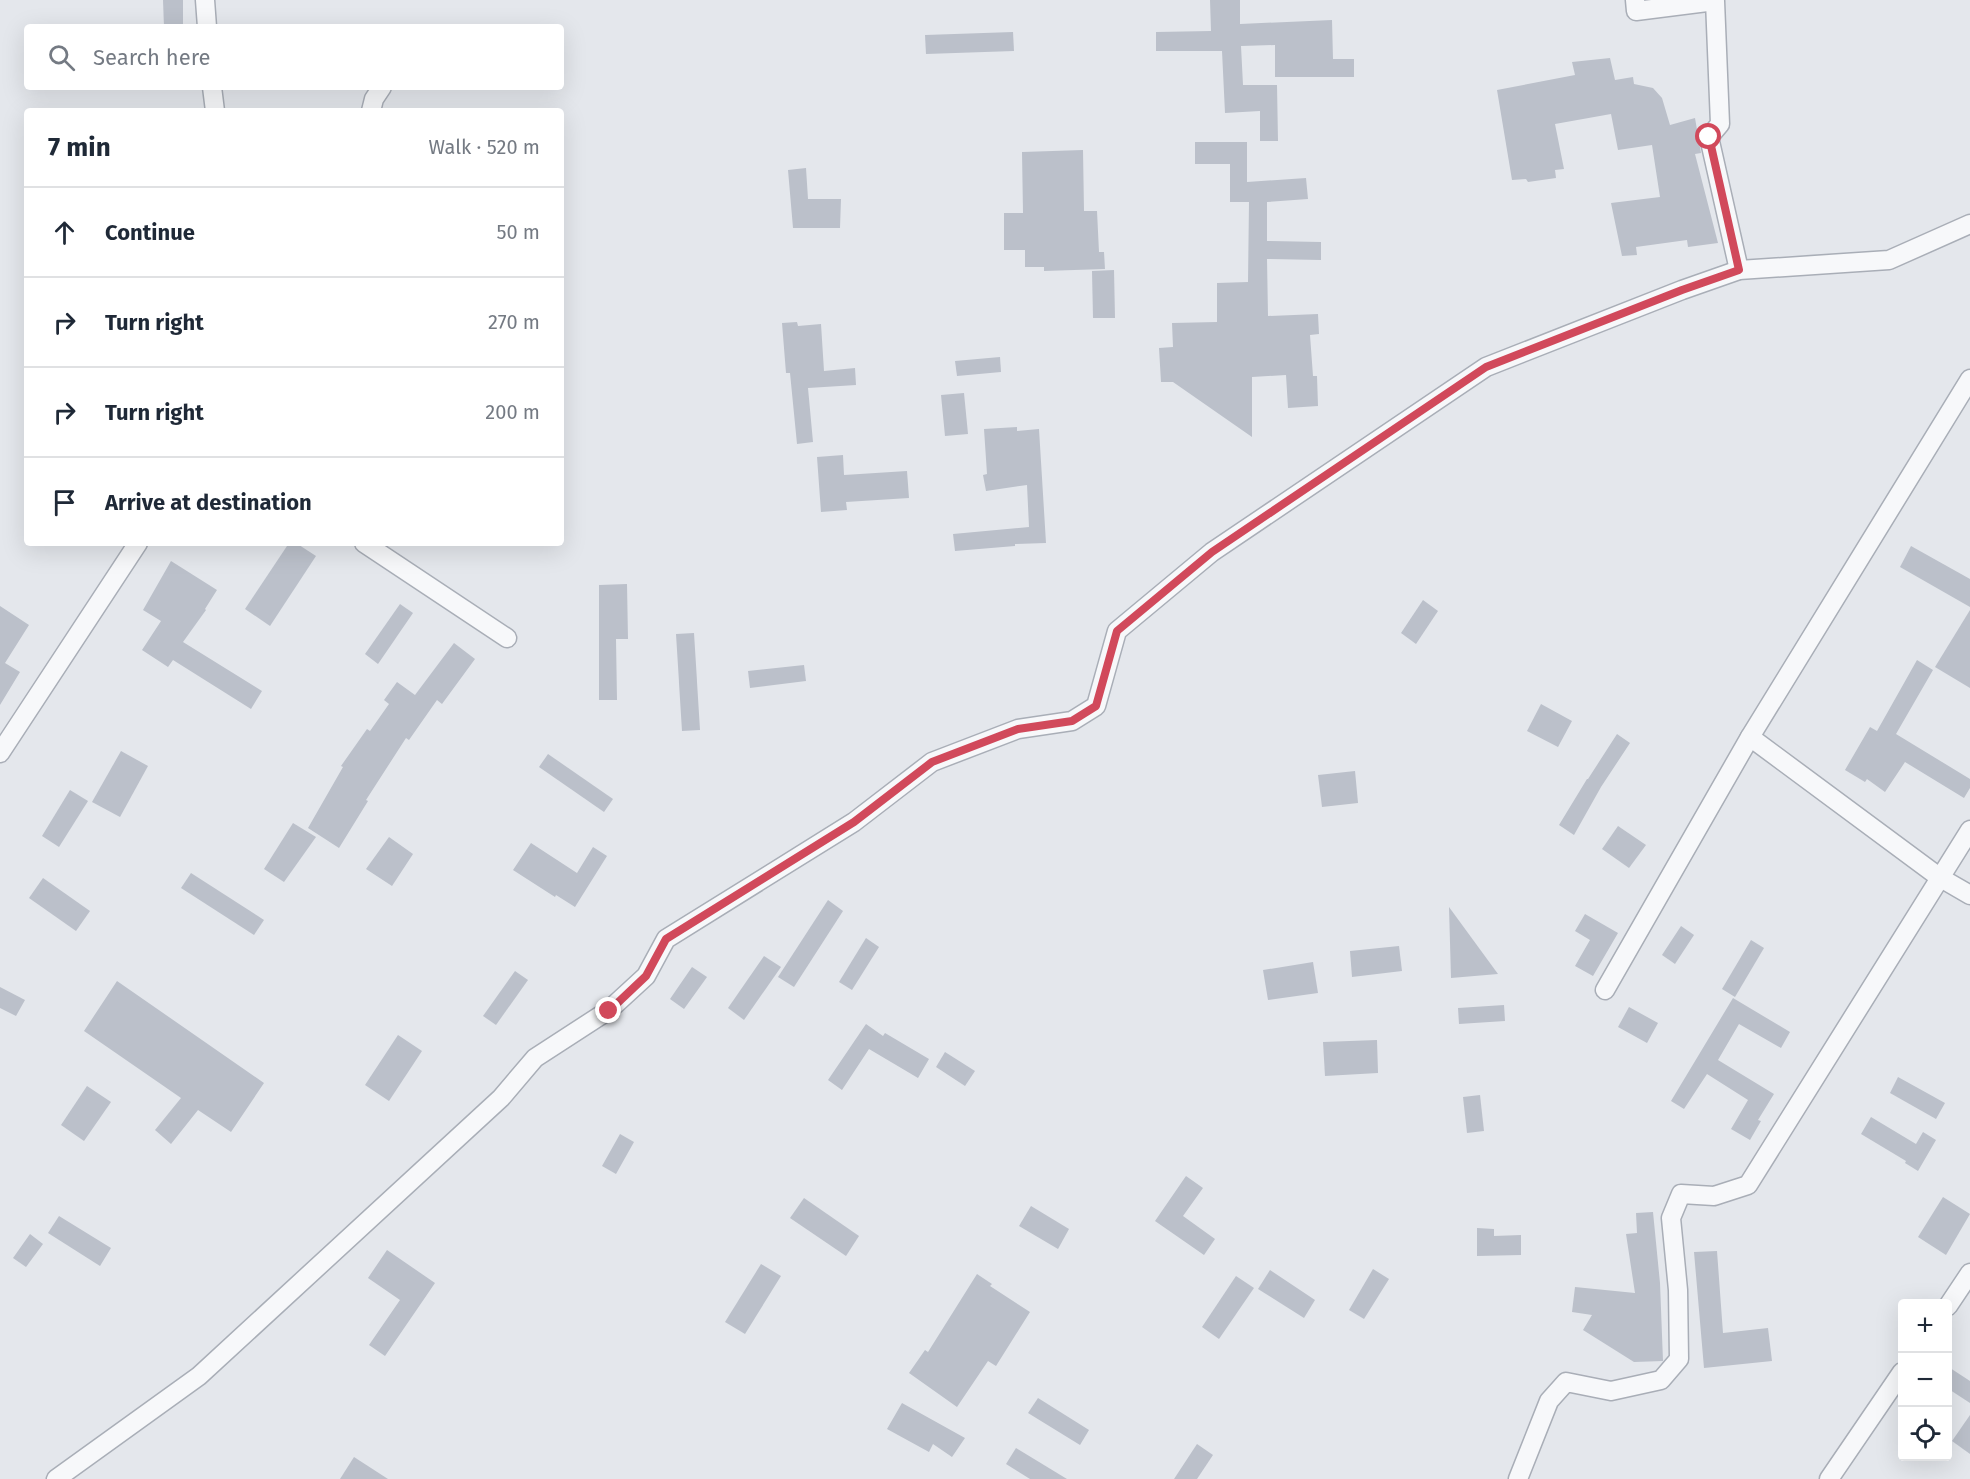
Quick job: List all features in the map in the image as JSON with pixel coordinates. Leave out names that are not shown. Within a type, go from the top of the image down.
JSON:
[{"type":"street","points":[[205,0],[207,24]]},
{"type":"street","points":[[1635,0],[1636,10],[1715,1],[1720,124],[1709,137],[1739,270]]},
{"type":"street","points":[[212,90],[215,108]]},
{"type":"street","points":[[372,108],[380,90]]},
{"type":"street","points":[[56,1479],[199,1376],[501,1098],[536,1058],[609,1011],[646,976],[666,939],[854,822],[932,762],[1018,729],[1072,721],[1096,706],[1117,631],[1212,552],[1486,367],[1739,270],[1889,260],[1970,224]]},
{"type":"street","points":[[1605,990],[1750,737],[1970,379]]},
{"type":"street","points":[[0,753],[136,546]]},
{"type":"street","points":[[369,546],[507,638]]},
{"type":"street","points":[[1750,737],[1939,877],[1970,895]]},
{"type":"street","points":[[1518,1479],[1549,1401],[1566,1382],[1611,1391],[1661,1380],[1679,1359],[1678,1290],[1671,1218],[1681,1194],[1714,1196],[1748,1185],[1970,830]]},
{"type":"street","points":[[1952,1299],[1970,1273]]},
{"type":"street","points":[[1829,1479],[1898,1377]]},
{"type":"building","points":[[163,0],[183,0],[183,24],[164,24]]},
{"type":"building","points":[[1210,0],[1240,0],[1240,24],[1332,20],[1333,59],[1354,59],[1354,77],[1275,77],[1275,45],[1241,46],[1243,85],[1277,85],[1278,141],[1260,141],[1260,111],[1225,113],[1222,51],[1156,51],[1156,32],[1211,31]]},
{"type":"building","points":[[1013,32],[1014,51],[926,54],[925,35]]},
{"type":"building","points":[[1610,58],[1615,80],[1633,77],[1634,84],[1653,88],[1662,98],[1670,125],[1695,118],[1701,153],[1695,154],[1718,243],[1688,247],[1687,240],[1636,247],[1637,255],[1622,256],[1611,203],[1660,197],[1652,145],[1618,150],[1611,114],[1555,124],[1564,169],[1555,170],[1556,178],[1528,182],[1526,179],[1512,180],[1497,90],[1575,75],[1572,62]]},
{"type":"building","points":[[1195,142],[1247,142],[1247,182],[1306,178],[1308,199],[1267,202],[1267,241],[1321,242],[1321,260],[1267,259],[1268,316],[1318,314],[1319,334],[1310,335],[1313,376],[1317,376],[1318,406],[1288,408],[1286,375],[1252,377],[1252,437],[1173,382],[1161,382],[1159,348],[1173,347],[1172,323],[1217,322],[1217,283],[1248,282],[1249,202],[1230,202],[1230,164],[1195,164]]},
{"type":"building","points":[[1083,150],[1084,211],[1097,211],[1099,252],[1104,252],[1105,269],[1044,271],[1044,267],[1025,267],[1025,250],[1004,250],[1004,213],[1023,213],[1022,152]]},
{"type":"building","points":[[806,168],[808,199],[841,199],[840,228],[793,228],[788,170]]},
{"type":"building","points":[[1114,270],[1115,318],[1093,318],[1092,271]]},
{"type":"building","points":[[797,322],[798,326],[821,324],[824,371],[855,368],[856,385],[808,388],[813,442],[797,444],[790,373],[786,373],[782,323]]},
{"type":"building","points":[[1000,357],[1001,372],[957,376],[955,361]]},
{"type":"building","points":[[964,393],[968,434],[945,436],[941,395]]},
{"type":"building","points":[[1017,427],[1017,431],[1039,429],[1046,543],[955,551],[953,534],[1029,527],[1027,485],[986,491],[983,475],[987,474],[984,429]]},
{"type":"building","points":[[843,455],[844,475],[907,471],[909,498],[846,502],[847,510],[821,512],[817,457]]},
{"type":"building","points":[[287,546],[301,546],[316,556],[270,626],[245,609]]},
{"type":"building","points":[[1911,546],[1970,579],[1970,607],[1900,567]]},
{"type":"building","points":[[171,561],[217,590],[183,642],[262,691],[251,709],[173,660],[168,667],[142,650],[161,621],[143,610]]},
{"type":"building","points":[[627,584],[628,639],[616,639],[617,700],[599,700],[599,585]]},
{"type":"building","points":[[1423,600],[1438,611],[1416,644],[1401,633]]},
{"type":"building","points":[[400,604],[413,613],[378,664],[365,654]]},
{"type":"building","points":[[0,606],[29,625],[5,663],[20,672],[0,705]]},
{"type":"building","points":[[1970,610],[1970,688],[1935,667]]},
{"type":"building","points":[[694,633],[700,730],[682,731],[676,634]]},
{"type":"building","points":[[454,643],[475,659],[442,704],[437,700],[409,740],[406,738],[366,800],[368,801],[339,848],[308,828],[343,767],[341,766],[367,729],[370,731],[389,704],[384,700],[397,682],[415,695]]},
{"type":"building","points":[[1917,660],[1933,670],[1896,734],[1970,779],[1970,788],[1964,798],[1905,762],[1885,792],[1867,779],[1865,782],[1845,770],[1870,727],[1877,731]]},
{"type":"building","points":[[804,665],[806,681],[750,688],[748,671]]},
{"type":"building","points":[[1541,704],[1572,721],[1558,747],[1527,731]]},
{"type":"building","points":[[1617,734],[1630,743],[1601,787],[1574,835],[1559,825]]},
{"type":"building","points":[[121,751],[148,766],[120,817],[92,802]]},
{"type":"building","points":[[548,754],[613,799],[604,812],[539,767]]},
{"type":"building","points":[[1355,771],[1358,803],[1322,807],[1318,775]]},
{"type":"building","points":[[70,790],[88,801],[59,847],[42,836]]},
{"type":"building","points":[[293,823],[316,837],[284,882],[264,869]]},
{"type":"building","points":[[1618,826],[1646,845],[1629,868],[1602,849]]},
{"type":"building","points":[[389,837],[413,854],[392,886],[366,869]]},
{"type":"building","points":[[531,843],[577,873],[593,847],[607,856],[575,907],[513,870]]},
{"type":"building","points":[[191,873],[264,920],[254,935],[181,888]]},
{"type":"building","points":[[43,878],[90,911],[76,931],[29,898]]},
{"type":"building","points":[[828,900],[843,911],[794,987],[778,977]]},
{"type":"building","points":[[1449,907],[1498,974],[1451,978]]},
{"type":"building","points":[[1585,914],[1618,933],[1593,976],[1575,966],[1590,940],[1575,931]]},
{"type":"building","points":[[1681,926],[1694,935],[1675,964],[1662,955]]},
{"type":"building","points":[[866,938],[879,947],[852,990],[839,982]]},
{"type":"building","points":[[1751,940],[1764,948],[1735,997],[1722,989]]},
{"type":"building","points":[[1399,946],[1402,971],[1352,977],[1350,951]]},
{"type":"building","points":[[764,956],[781,967],[744,1020],[728,1008]]},
{"type":"building","points":[[1313,962],[1318,993],[1268,1000],[1263,970]]},
{"type":"building","points":[[692,967],[707,977],[684,1009],[670,999]]},
{"type":"building","points":[[515,971],[528,980],[496,1025],[483,1016]]},
{"type":"building","points":[[117,981],[264,1083],[231,1132],[198,1110],[171,1144],[155,1130],[181,1098],[84,1031]]},
{"type":"building","points":[[0,987],[25,1000],[16,1016],[0,1008]]},
{"type":"building","points":[[1733,998],[1790,1032],[1781,1048],[1739,1024],[1718,1060],[1774,1094],[1758,1120],[1761,1121],[1750,1140],[1731,1129],[1748,1100],[1707,1074],[1684,1109],[1671,1101]]},
{"type":"building","points":[[1504,1005],[1505,1021],[1459,1024],[1458,1008]]},
{"type":"building","points":[[1629,1007],[1658,1023],[1647,1043],[1618,1027]]},
{"type":"building","points":[[866,1024],[883,1036],[885,1033],[929,1059],[918,1078],[869,1049],[842,1090],[828,1080]]},
{"type":"building","points":[[398,1035],[422,1051],[389,1101],[365,1085]]},
{"type":"building","points":[[1377,1040],[1378,1073],[1325,1076],[1323,1042]]},
{"type":"building","points":[[945,1052],[975,1071],[965,1086],[936,1067]]},
{"type":"building","points":[[1898,1077],[1945,1103],[1936,1119],[1890,1093]]},
{"type":"building","points":[[87,1086],[111,1102],[84,1141],[61,1125]]},
{"type":"building","points":[[1480,1095],[1484,1131],[1467,1133],[1463,1097]]},
{"type":"building","points":[[1871,1117],[1916,1144],[1923,1132],[1936,1140],[1918,1171],[1905,1163],[1906,1161],[1861,1134]]},
{"type":"building","points":[[620,1134],[634,1142],[616,1174],[602,1166]]},
{"type":"building","points":[[1186,1176],[1203,1188],[1183,1216],[1215,1239],[1204,1255],[1155,1221]]},
{"type":"building","points":[[1943,1197],[1970,1214],[1946,1255],[1918,1237]]},
{"type":"building","points":[[804,1198],[859,1236],[846,1256],[790,1218]]},
{"type":"building","points":[[1031,1206],[1069,1229],[1058,1249],[1019,1226]]},
{"type":"building","points":[[1653,1212],[1660,1283],[1663,1361],[1634,1362],[1583,1330],[1592,1315],[1572,1312],[1575,1287],[1635,1293],[1626,1234],[1637,1233],[1636,1213]]},
{"type":"building","points":[[59,1216],[111,1248],[100,1266],[48,1233]]},
{"type":"building","points":[[1477,1228],[1494,1229],[1494,1236],[1521,1235],[1521,1255],[1477,1256]]},
{"type":"building","points":[[30,1234],[43,1244],[26,1267],[13,1258]]},
{"type":"building","points":[[387,1250],[435,1283],[385,1356],[369,1345],[400,1300],[368,1278]]},
{"type":"building","points":[[1717,1251],[1723,1333],[1768,1328],[1772,1361],[1704,1368],[1694,1252]]},
{"type":"building","points":[[761,1264],[781,1276],[745,1334],[725,1322]]},
{"type":"building","points":[[1373,1269],[1389,1279],[1364,1319],[1349,1310]]},
{"type":"building","points":[[1270,1270],[1315,1300],[1304,1318],[1258,1289]]},
{"type":"building","points":[[977,1274],[992,1284],[990,1286],[1030,1312],[996,1366],[988,1361],[957,1407],[909,1373],[925,1350],[928,1352]]},
{"type":"building","points":[[1236,1276],[1254,1288],[1219,1339],[1202,1327]]},
{"type":"building","points":[[1952,1369],[1970,1381],[1970,1403],[1952,1391]]},
{"type":"building","points":[[1038,1398],[1089,1430],[1080,1445],[1028,1413]]},
{"type":"building","points":[[902,1403],[965,1438],[952,1457],[933,1444],[929,1452],[887,1429]]},
{"type":"building","points":[[1970,1415],[1970,1454],[1952,1441]]},
{"type":"building","points":[[1197,1444],[1213,1455],[1197,1479],[1174,1479]]},
{"type":"building","points":[[1016,1448],[1067,1479],[1030,1479],[1006,1464]]},
{"type":"building","points":[[354,1457],[388,1479],[340,1479]]},
{"type":"route","points":[[609,1011],[646,976],[666,939],[854,822],[932,762],[1018,729],[1072,721],[1096,706],[1117,631],[1212,552],[1486,367],[1739,270],[1709,137]]}]
